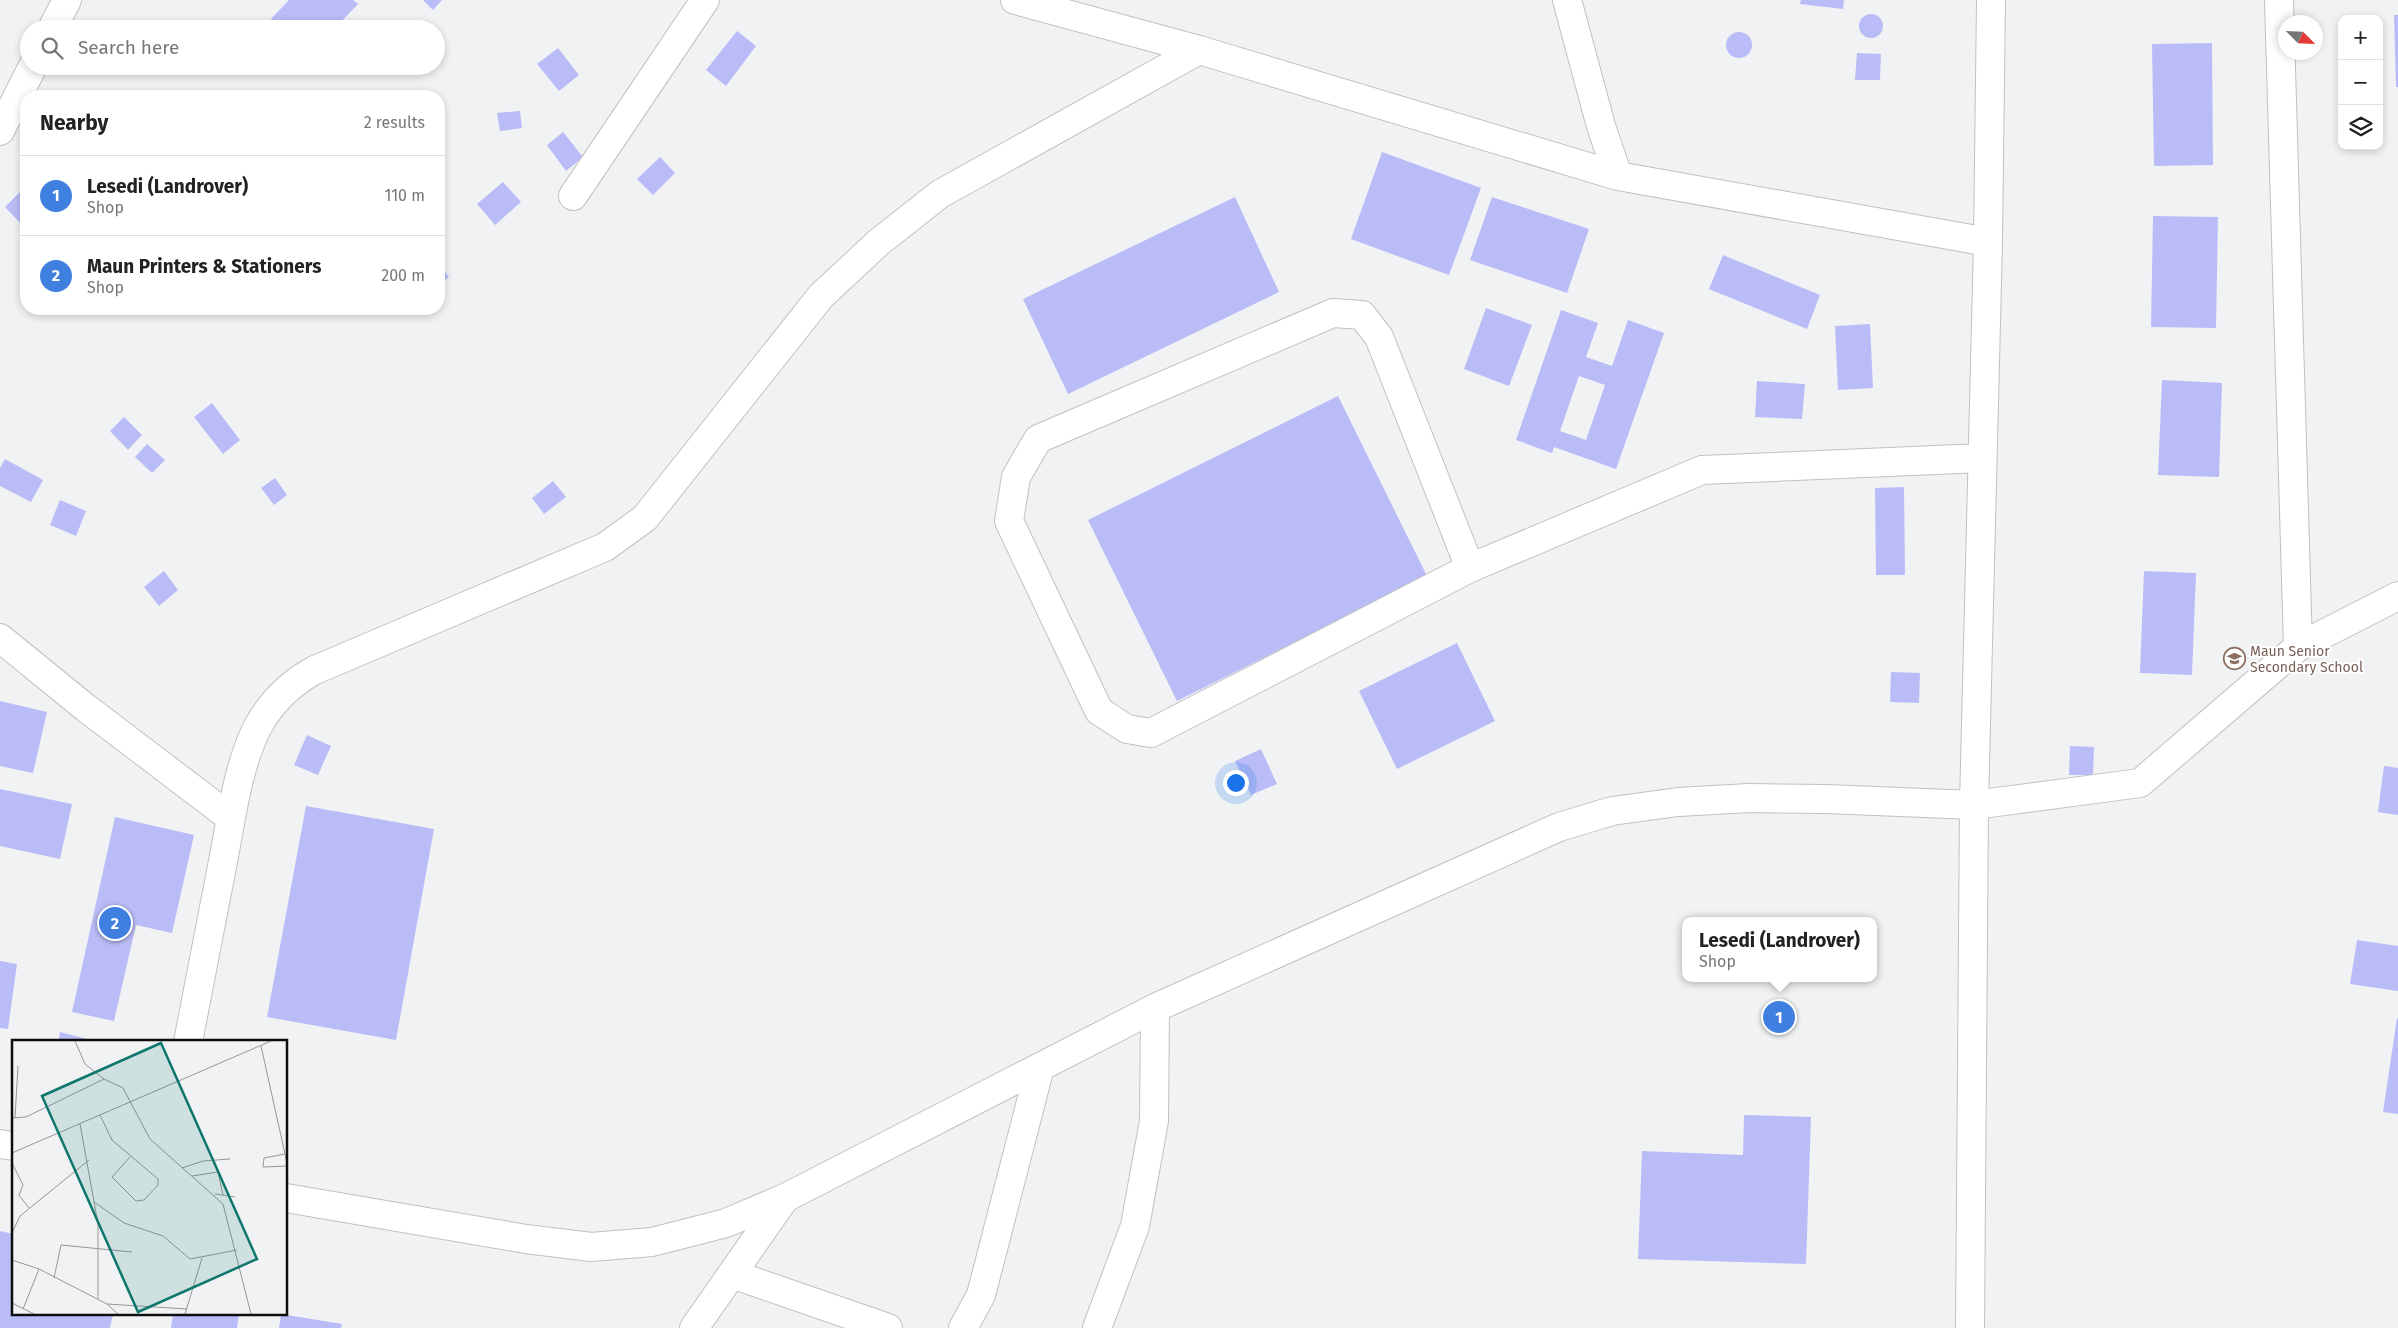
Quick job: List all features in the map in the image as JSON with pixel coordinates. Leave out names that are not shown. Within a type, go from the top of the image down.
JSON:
[{"type":"street","points":[[57,20],[67,0]]},
{"type":"street","points":[[573,196],[706,0]]},
{"type":"street","points":[[1015,0],[1199,50],[1618,176],[1988,242]]},
{"type":"street","points":[[1567,0],[1600,126],[1618,176]]},
{"type":"street","points":[[1970,1328],[1974,805],[1988,242],[1991,0]]},
{"type":"street","points":[[2279,0],[2298,647]]},
{"type":"street","points":[[188,1040],[231,818],[246,753],[258,727],[275,702],[295,681],[315,670],[605,547],[645,518],[821,296],[879,242],[940,194],[1199,50]]},
{"type":"street","points":[[21,90],[28,75]]},
{"type":"street","points":[[0,131],[20,92]]},
{"type":"street","points":[[1470,568],[1379,337],[1362,316],[1333,314],[1038,439],[1016,477],[1009,521],[1099,710],[1127,729],[1151,733],[1470,568],[1702,470],[1982,458]]},
{"type":"street","points":[[288,1198],[526,1239],[591,1247],[652,1242],[726,1223],[784,1198],[1155,1008],[1559,827],[1612,811],[1678,802],[1750,798],[1974,805],[2140,783],[2298,647],[2398,596]]},
{"type":"street","points":[[0,638],[86,708],[231,818]]},
{"type":"street","points":[[1097,1328],[1135,1226],[1154,1121],[1155,1008]]},
{"type":"street","points":[[963,1328],[981,1295],[1040,1067]]},
{"type":"street","points":[[694,1328],[784,1198]]},
{"type":"street","points":[[732,1274],[888,1328]]},
{"type":"building","points":[[289,0],[353,0],[358,4],[343,20],[271,19]]},
{"type":"building","points":[[423,0],[442,0],[433,10]]},
{"type":"building","points":[[1801,0],[1844,0],[1843,9],[1800,4]]},
{"type":"building","points":[[1871,14],[1880,17],[1883,26],[1880,35],[1871,38],[1862,35],[1859,26],[1862,17]]},
{"type":"building","points":[[2394,15],[2398,15],[2398,87],[2396,87]]},
{"type":"building","points":[[737,31],[756,46],[726,86],[706,70]]},
{"type":"building","points":[[1739,32],[1748,36],[1752,45],[1748,54],[1739,58],[1730,54],[1726,45],[1730,36]]},
{"type":"building","points":[[2212,43],[2213,165],[2154,166],[2152,44]]},
{"type":"building","points":[[558,48],[579,75],[559,91],[537,64]]},
{"type":"building","points":[[1857,53],[1881,54],[1880,80],[1855,80]]},
{"type":"building","points":[[520,111],[522,128],[500,131],[497,113]]},
{"type":"building","points":[[563,132],[583,157],[566,171],[547,145]]},
{"type":"building","points":[[1382,152],[1481,188],[1449,275],[1351,239]]},
{"type":"building","points":[[660,157],[675,173],[653,195],[637,179]]},
{"type":"building","points":[[503,182],[521,202],[495,225],[477,204]]},
{"type":"building","points":[[20,192],[20,223],[5,207]]},
{"type":"building","points":[[1235,197],[1279,292],[1068,394],[1023,299]]},
{"type":"building","points":[[1492,197],[1589,229],[1567,293],[1470,260]]},
{"type":"building","points":[[2153,216],[2218,217],[2216,328],[2151,327]]},
{"type":"building","points":[[1723,255],[1820,295],[1807,329],[1709,289]]},
{"type":"building","points":[[445,272],[449,277],[445,280]]},
{"type":"building","points":[[1486,308],[1532,325],[1509,386],[1464,369]]},
{"type":"building","points":[[1561,310],[1598,323],[1586,357],[1612,366],[1628,320],[1664,333],[1616,469],[1554,447],[1552,453],[1516,440]],"holes":[[[1579,376],[1605,385],[1586,440],[1560,431]]]},
{"type":"building","points":[[1870,324],[1873,388],[1838,390],[1835,326]]},
{"type":"building","points":[[2162,380],[2222,383],[2219,477],[2158,475]]},
{"type":"building","points":[[1757,381],[1805,384],[1802,419],[1755,417]]},
{"type":"building","points":[[1338,396],[1427,576],[1177,701],[1088,520]]},
{"type":"building","points":[[212,403],[240,440],[223,454],[194,417]]},
{"type":"building","points":[[124,417],[142,435],[128,450],[110,431]]},
{"type":"building","points":[[147,444],[165,460],[152,473],[135,457]]},
{"type":"building","points":[[5,459],[43,480],[31,502],[0,486],[0,468]]},
{"type":"building","points":[[275,478],[287,495],[274,505],[261,488]]},
{"type":"building","points":[[553,481],[566,497],[544,514],[532,498]]},
{"type":"building","points":[[1904,487],[1905,575],[1876,575],[1875,488]]},
{"type":"building","points":[[60,500],[86,511],[76,536],[50,525]]},
{"type":"building","points":[[164,571],[178,590],[159,606],[144,587]]},
{"type":"building","points":[[2144,571],[2196,573],[2192,675],[2140,673]]},
{"type":"building","points":[[1457,643],[1495,721],[1397,769],[1359,691]]},
{"type":"building","points":[[1891,672],[1920,673],[1919,703],[1890,702]]},
{"type":"building","points":[[0,701],[47,712],[33,773],[0,766]]},
{"type":"building","points":[[307,735],[331,746],[318,775],[294,765]]},
{"type":"building","points":[[2070,746],[2094,747],[2093,775],[2069,775]]},
{"type":"building","points":[[1261,749],[1277,784],[1251,795],[1235,761]]},
{"type":"building","points":[[2384,766],[2398,768],[2398,815],[2378,812]]},
{"type":"building","points":[[0,789],[72,804],[60,859],[0,846]]},
{"type":"building","points":[[306,806],[434,829],[396,1040],[267,1017]]},
{"type":"building","points":[[115,817],[194,835],[172,933],[136,925],[114,1021],[72,1012]]},
{"type":"building","points":[[2357,940],[2398,946],[2398,991],[2350,984]]},
{"type":"building","points":[[0,961],[17,964],[8,1029],[0,1028]]},
{"type":"building","points":[[2398,1019],[2398,1114],[2383,1112]]},
{"type":"building","points":[[60,1032],[87,1039],[87,1040],[58,1040]]},
{"type":"building","points":[[1744,1115],[1811,1117],[1806,1264],[1638,1259],[1642,1151],[1743,1155]]},
{"type":"building","points":[[0,1231],[12,1234],[12,1316],[113,1316],[110,1328],[0,1328]]},
{"type":"building","points":[[288,1315],[342,1324],[341,1328],[279,1328],[281,1316]]},
{"type":"building","points":[[173,1316],[239,1316],[237,1328],[171,1328]]},
{"type":"place","name":"Maun Senior Secondary School","points":[[2234,659]]},
{"type":"place","name":"Maun Printers & Stationers","points":[[115,923]]},
{"type":"place","name":"Lesedi (Landrover)","points":[[1779,1017]]}]
